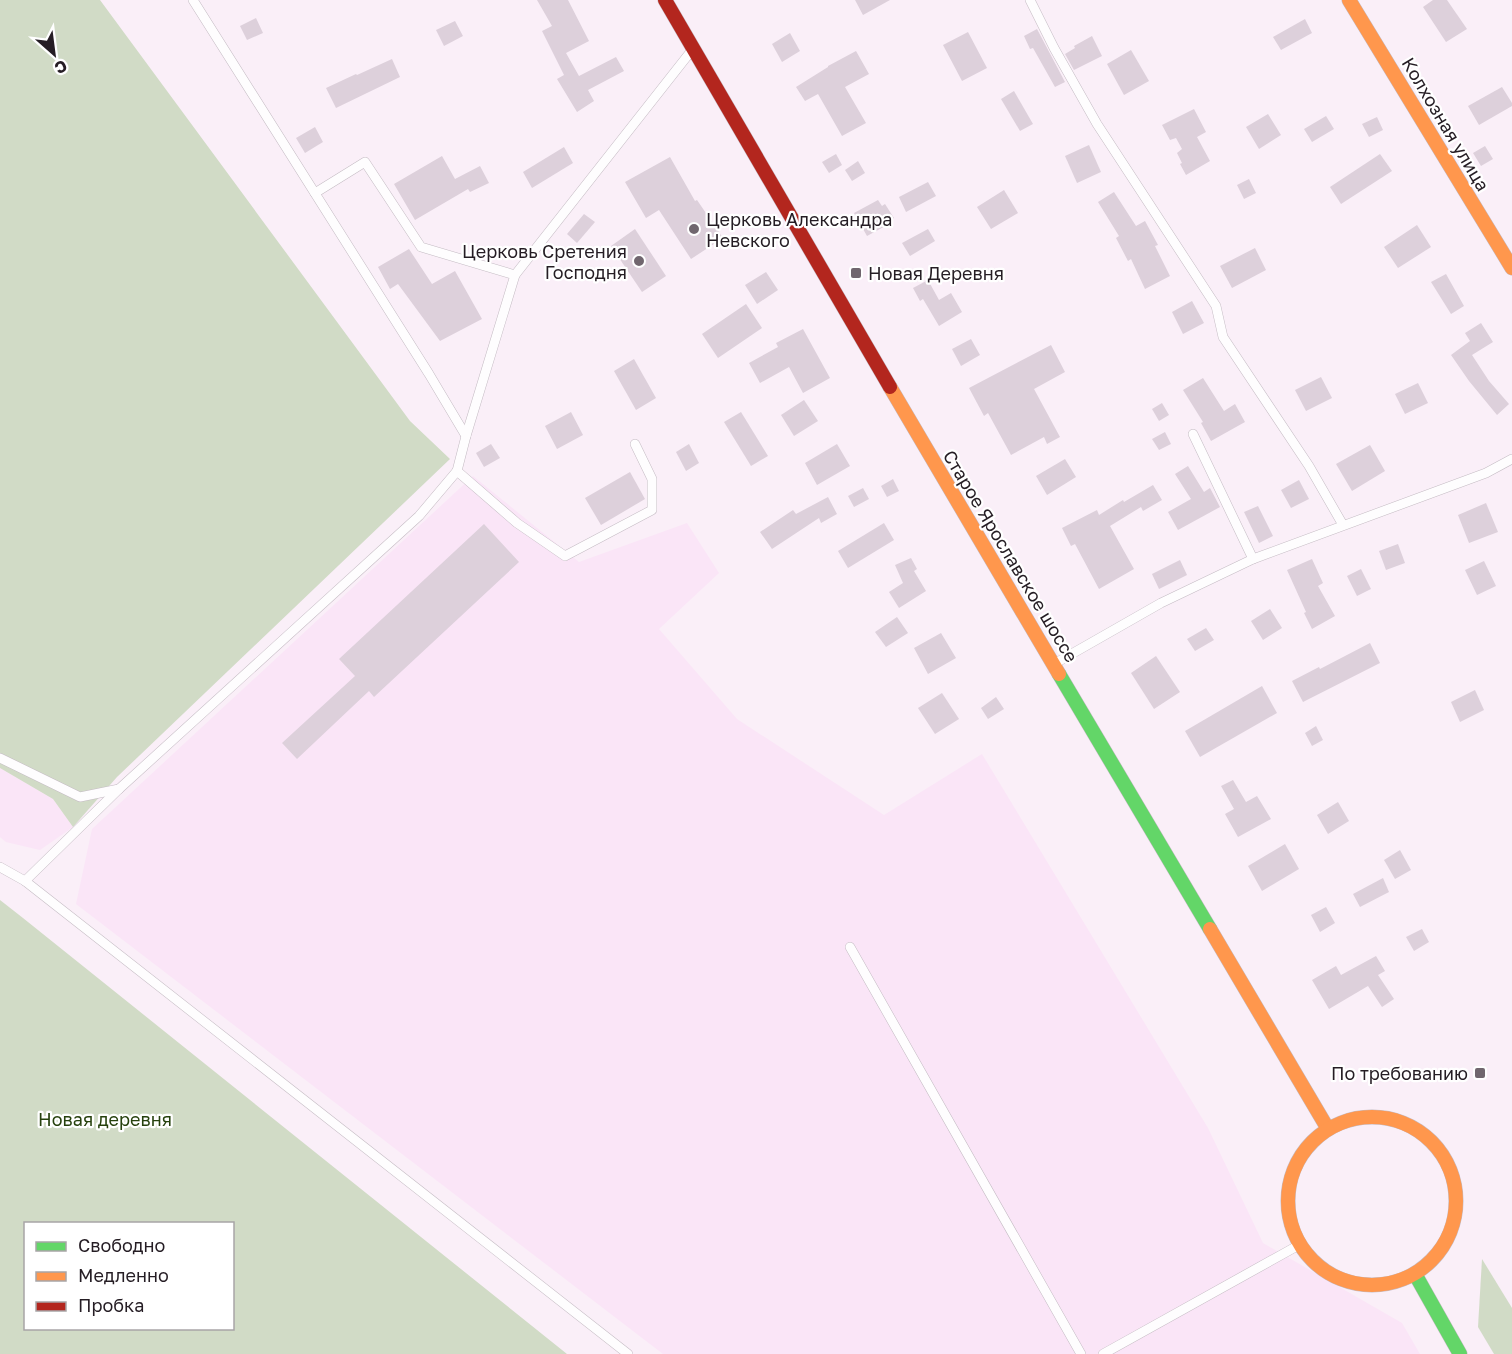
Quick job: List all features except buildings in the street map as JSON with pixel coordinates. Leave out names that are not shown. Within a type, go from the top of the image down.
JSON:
[{"type":"main road","name":"Старое Ярославское шоссе","points":[[665,0],[953,495],[1328,1129]]},
{"type":"main road","name":"Колхозная улица","points":[[1349,0],[1512,268]]},
{"type":"main road","points":[[1379,1117],[1405,1123],[1427,1137],[1445,1157],[1454,1182],[1456,1209],[1450,1234],[1435,1257],[1415,1274],[1390,1284],[1364,1285],[1338,1279],[1316,1265],[1299,1245],[1289,1220],[1287,1194],[1294,1168],[1308,1146],[1328,1129],[1353,1118],[1379,1117]]},
{"type":"main road","points":[[1415,1274],[1460,1354]]},
{"type":"lane","points":[[193,0],[466,436]]},
{"type":"lane","points":[[1030,0],[1097,124],[1216,306],[1223,337],[1309,466],[1343,525]]},
{"type":"lane","points":[[25,881],[119,789],[419,516],[458,471],[466,436],[515,275],[693,48]]},
{"type":"lane","points":[[315,192],[365,162],[421,247],[515,275]]},
{"type":"lane","points":[[1193,434],[1253,560]]},
{"type":"lane","points":[[458,471],[517,523],[565,556],[652,510],[652,479],[635,444]]},
{"type":"lane","points":[[1054,664],[1161,603],[1253,560],[1486,473],[1512,459]]},
{"type":"lane","points":[[0,758],[80,797],[119,789]]},
{"type":"lane","points":[[0,867],[25,881],[628,1354]]},
{"type":"lane","points":[[850,947],[1081,1354]]},
{"type":"lane","points":[[1103,1354],[1299,1245]]},
{"type":"shaded area","points":[[473,476],[579,562],[687,523],[719,573],[659,629],[737,719],[884,815],[982,754],[1208,1128],[1263,1243],[1402,1323],[1420,1354],[663,1354],[76,904],[92,829]]},
{"type":"shaded area","points":[[0,768],[53,799],[73,827],[40,850],[6,842],[0,837]]},
{"type":"green space","points":[[0,0],[100,0],[410,421],[450,459],[117,777],[73,827],[53,799],[0,768]]},
{"type":"green space","name":"Новая деревня","points":[[0,900],[567,1354],[0,1354]]},
{"type":"green space","points":[[1482,1259],[1512,1308],[1512,1354],[1494,1354],[1478,1327]]},
{"type":"traffic: fast","points":[[1059,674],[1210,929]]},
{"type":"traffic: fast","points":[[1415,1274],[1460,1354]]},
{"type":"traffic: slow","points":[[1349,0],[1512,268]]},
{"type":"traffic: slow","points":[[890,387],[1059,674]]},
{"type":"traffic: slow","points":[[1210,929],[1328,1129]]},
{"type":"traffic: slow","points":[[1372,1117],[1404,1123],[1419,1131],[1431,1142],[1442,1154],[1450,1169],[1456,1201],[1450,1233],[1442,1248],[1431,1260],[1419,1271],[1404,1279],[1372,1285],[1340,1279],[1325,1271],[1313,1260],[1302,1248],[1294,1233],[1288,1201],[1294,1169],[1302,1154],[1313,1142],[1325,1131],[1340,1123],[1372,1117]]},
{"type":"traffic: jam","points":[[665,0],[890,387]]},
{"type":"place","name":"Церковь Александра Невского","points":[[694,229]]},
{"type":"place","name":"Церковь Сретения Господня","points":[[639,261]]},
{"type":"place","name":"Новая Деревня","points":[[856,273]]},
{"type":"place","name":"По требованию","points":[[1480,1073]]}]
